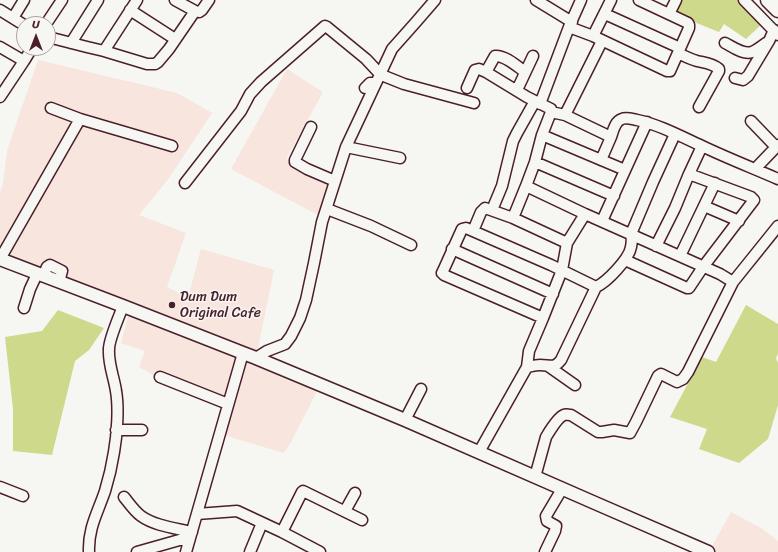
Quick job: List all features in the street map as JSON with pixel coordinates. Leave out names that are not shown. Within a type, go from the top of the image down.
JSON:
[{"type":"highway","points":[[768,0],[778,10]]},
{"type":"main road","points":[[0,259],[250,356],[405,420],[708,552]]},
{"type":"street","points":[[13,18],[24,0]]},
{"type":"street","points":[[51,16],[62,0]]},
{"type":"street","points":[[71,43],[98,0]]},
{"type":"street","points":[[104,51],[137,0]]},
{"type":"street","points":[[175,0],[199,12],[209,0]]},
{"type":"street","points":[[186,552],[228,404],[250,356],[285,344],[300,318],[306,300],[322,222],[346,147],[392,49],[434,0]]},
{"type":"street","points":[[536,0],[570,25],[597,39],[667,71],[670,71],[689,25],[688,23],[639,0]]},
{"type":"street","points":[[492,210],[502,186],[513,141],[538,102],[581,0]]},
{"type":"street","points":[[565,115],[597,39],[611,0]]},
{"type":"street","points":[[669,14],[676,0]]},
{"type":"street","points":[[735,78],[741,80],[745,79],[776,32],[744,0]]},
{"type":"street","points":[[0,10],[16,20]]},
{"type":"street","points":[[130,10],[175,39]]},
{"type":"street","points":[[56,39],[147,64],[155,64],[169,49],[195,11]]},
{"type":"street","points":[[605,14],[679,50],[695,60],[717,67],[719,71],[700,107]]},
{"type":"street","points":[[185,183],[241,111],[250,94],[260,82],[325,26],[366,59],[378,78]]},
{"type":"street","points":[[725,44],[742,52],[748,53],[753,52],[770,41]]},
{"type":"street","points":[[0,47],[24,61]]},
{"type":"street","points":[[0,96],[27,56]]},
{"type":"street","points":[[486,72],[496,56],[499,56],[513,63],[525,72]]},
{"type":"street","points":[[517,90],[533,56]]},
{"type":"street","points":[[467,88],[475,70],[479,69],[551,109],[551,112],[565,115],[611,137]]},
{"type":"street","points":[[365,88],[378,78],[389,78],[404,84],[474,103]]},
{"type":"street","points":[[51,108],[80,119],[172,146]]},
{"type":"street","points":[[513,218],[535,162],[542,135],[551,112]]},
{"type":"street","points":[[601,160],[616,123],[623,118],[628,118],[647,122],[778,179]]},
{"type":"street","points":[[0,259],[80,119]]},
{"type":"street","points":[[751,121],[777,146],[755,169]]},
{"type":"street","points":[[602,221],[647,122]]},
{"type":"street","points":[[311,127],[295,162],[296,164],[335,181]]},
{"type":"street","points":[[527,367],[556,365],[561,360],[596,287],[604,283],[625,260],[631,248],[631,234],[675,134]]},
{"type":"street","points":[[542,135],[625,170]]},
{"type":"street","points":[[656,246],[675,208],[702,146]]},
{"type":"street","points":[[346,147],[400,158]]},
{"type":"street","points":[[535,162],[614,196]]},
{"type":"street","points":[[625,260],[686,288],[690,287],[703,267],[754,200],[753,198],[689,174]]},
{"type":"street","points":[[680,256],[714,183]]},
{"type":"street","points":[[526,186],[720,274],[733,282]]},
{"type":"street","points":[[704,206],[739,221]]},
{"type":"street","points":[[327,209],[370,226],[411,245]]},
{"type":"street","points":[[473,231],[481,212],[488,209],[513,218],[567,243]]},
{"type":"street","points":[[479,452],[527,367],[529,351],[562,270],[567,243],[585,214]]},
{"type":"street","points":[[535,477],[546,437],[562,416],[571,415],[598,432],[614,430],[628,433],[631,432],[660,374],[677,382],[685,377],[733,282],[778,226]]},
{"type":"street","points":[[543,318],[442,273],[462,228],[466,228],[562,270],[596,287]]},
{"type":"street","points":[[452,250],[553,294]]},
{"type":"street","points":[[24,308],[30,289],[40,275]]},
{"type":"street","points":[[89,552],[89,536],[106,484],[114,453],[117,402],[110,366],[109,348],[124,306]]},
{"type":"street","points":[[548,366],[575,385]]},
{"type":"street","points":[[160,377],[228,404]]},
{"type":"street","points":[[405,420],[421,389]]},
{"type":"street","points":[[116,430],[142,430]]},
{"type":"street","points":[[0,488],[23,496]]},
{"type":"street","points":[[545,552],[556,526],[547,520],[546,516],[562,489]]},
{"type":"street","points":[[282,532],[303,491],[362,520]]},
{"type":"street","points":[[345,511],[355,493]]},
{"type":"street","points":[[124,497],[137,512],[150,521],[191,534]]},
{"type":"street","points":[[197,514],[236,511],[282,532],[320,552]]},
{"type":"street","points":[[250,552],[262,523]]},
{"type":"street","points":[[137,552],[191,534]]},
{"type":"shaded area","points":[[38,60],[177,93],[212,113],[169,178],[139,215],[186,233],[167,287],[188,298],[201,249],[274,270],[256,358],[318,389],[284,453],[217,433],[225,402],[166,382],[139,367],[145,351],[121,343],[132,302],[0,252],[0,193],[3,184],[7,151]]},
{"type":"shaded area","points":[[287,69],[323,92],[286,159],[334,179],[318,215],[231,169]]},
{"type":"shaded area","points":[[731,512],[761,528],[778,541],[778,552],[709,552]]},
{"type":"green space","points":[[681,0],[742,0],[764,22],[746,39],[724,24],[719,32],[674,14]]},
{"type":"green space","points":[[746,305],[778,324],[778,354],[776,358],[778,363],[778,405],[768,439],[739,463],[699,449],[707,429],[670,417],[702,357],[716,362]]},
{"type":"green space","points":[[58,310],[104,328],[89,350],[75,361],[52,455],[13,451],[13,409],[5,337],[42,331]]},
{"type":"place","name":"Dum Dum Original Cafe","points":[[172,305]]}]
